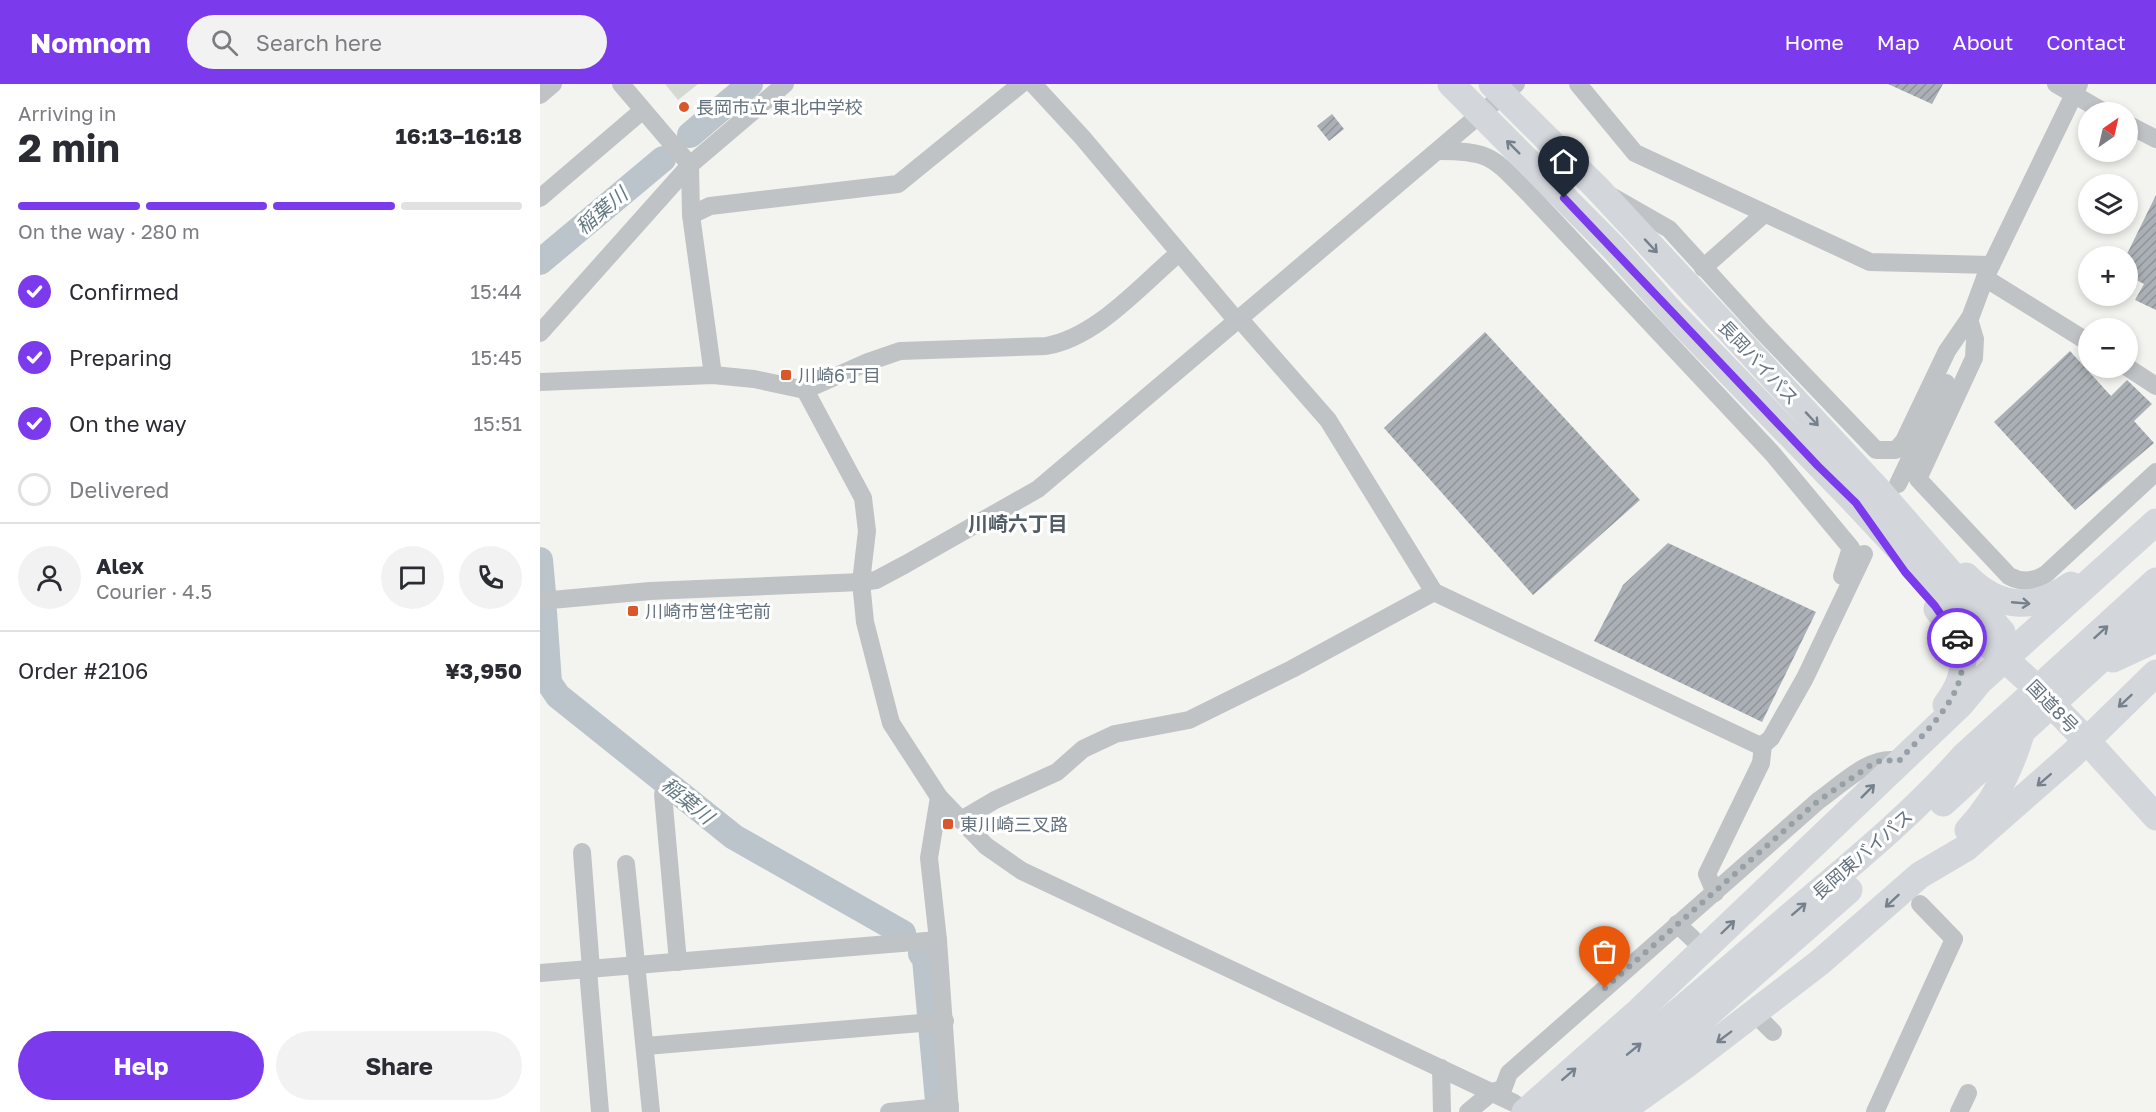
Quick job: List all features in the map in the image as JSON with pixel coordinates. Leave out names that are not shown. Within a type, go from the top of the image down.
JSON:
[{"type":"highway","name":"長岡バイパス","points":[[1451,84],[1614,248],[1672,313],[1878,493]]},
{"type":"highway","name":"長岡バイパス","points":[[1504,88],[1878,493],[2032,673]]},
{"type":"highway","points":[[1878,493],[1916,524],[1976,585],[1990,594],[2019,604],[2032,604],[2058,594],[2102,557],[2147,529]]},
{"type":"highway","points":[[1878,493],[1905,572],[1954,630],[1964,658],[1958,686],[1948,702],[1899,761]]},
{"type":"highway","points":[[1620,1112],[1686,1065],[1819,963],[1920,875],[1984,813],[2013,758],[2027,713],[2040,627],[2147,529]]},
{"type":"highway","name":"長岡東バイパス","points":[[1586,1112],[1685,1034],[1913,833],[1971,763],[2032,673],[2145,620],[2156,582]]},
{"type":"highway","points":[[1520,1107],[1639,1011],[1960,704],[2032,673],[2110,660],[2145,620]]},
{"type":"highway","points":[[1920,875],[1966,848],[2085,742],[2156,672]]},
{"type":"highway","name":"国道8号","points":[[2032,673],[2085,742]]},
{"type":"highway","points":[[2085,742],[2156,795]]},
{"type":"highway","points":[[2085,742],[2156,819]]},
{"type":"highway","name":"長岡東バイパス","points":[[1556,1112],[1664,1026],[1856,860],[1937,786],[1971,763]]},
{"type":"street","points":[[540,95],[553,84]]},
{"type":"street","points":[[621,84],[690,165],[691,215],[713,375]]},
{"type":"street","points":[[540,333],[690,165],[785,84]]},
{"type":"street","points":[[691,215],[710,206],[898,184],[1021,84]]},
{"type":"street","points":[[1033,84],[1082,137],[1237,321],[1245,324],[1328,420],[1434,592],[1756,744],[1763,745]]},
{"type":"street","points":[[1578,84],[1635,153],[1870,262],[1988,271],[2078,335]]},
{"type":"street","points":[[2055,84],[2076,90],[2091,102]]},
{"type":"street","points":[[540,601],[650,591],[876,580],[1038,489],[1481,115],[1504,88]]},
{"type":"street","points":[[1878,493],[1958,356],[1969,319],[1988,271],[2076,90]]},
{"type":"street","points":[[540,198],[643,110]]},
{"type":"street","points":[[2138,130],[2156,139]]},
{"type":"street","points":[[1437,151],[1481,153],[1496,161],[1764,445],[1807,492],[1851,548],[1847,567],[1798,667],[1786,713]]},
{"type":"street","points":[[1597,189],[1669,229],[1703,268],[1876,450],[1885,452],[1896,450],[1904,441],[1947,351],[1969,319]]},
{"type":"street","points":[[1703,268],[1764,214]]},
{"type":"street","points":[[540,382],[713,375],[754,379],[805,390],[868,362],[900,351],[1046,346],[1063,343],[1096,324],[1179,253]]},
{"type":"street","points":[[1969,319],[1975,339],[1974,358],[1918,479],[2009,576],[2026,581],[2036,580],[2046,574],[2156,472]]},
{"type":"street","points":[[2138,374],[2156,386]]},
{"type":"street","points":[[805,390],[863,498],[867,531],[861,582],[865,622],[891,723],[901,742],[939,797],[986,846],[1022,871],[1520,1107]]},
{"type":"street","points":[[1715,893],[1707,874],[1761,763],[1763,745],[1771,738],[1786,713],[1864,554]]},
{"type":"street","points":[[961,820],[994,800],[1057,772],[1083,749],[1115,734],[1189,720],[1302,664],[1434,592]]},
{"type":"street","points":[[1468,1112],[1492,1092],[1503,1089],[1509,1073],[1818,801],[1852,776],[1882,760],[1899,761]]},
{"type":"street","points":[[663,794],[678,962]]},
{"type":"street","points":[[890,1112],[950,1109],[938,940],[928,858],[939,797]]},
{"type":"street","points":[[582,852],[600,1112]]},
{"type":"street","points":[[626,864],[651,1112]]},
{"type":"street","points":[[1875,1112],[1954,939],[1920,904]]},
{"type":"street","points":[[1677,924],[1693,939]]},
{"type":"street","points":[[540,973],[938,940]]},
{"type":"street","points":[[646,1046],[945,1021]]},
{"type":"street","points":[[1441,1068],[1442,1112]]},
{"type":"street","points":[[1959,1112],[1968,1093]]},
{"type":"shaded area","points":[[665,84],[698,84],[678,100]]},
{"type":"building","points":[[1888,84],[1943,84],[1932,104]]},
{"type":"building","points":[[1332,114],[1344,129],[1329,141],[1317,126]]},
{"type":"building","points":[[2156,195],[2156,310],[2138,301],[2138,295],[2144,284],[2138,281],[2138,246],[2131,246]]},
{"type":"building","points":[[1485,332],[1640,500],[1533,595],[1384,428]]},
{"type":"building","points":[[2070,351],[2078,360],[2078,378],[2095,378],[2111,396],[2127,380],[2152,404],[2134,421],[2154,443],[2075,510],[1994,422]]},
{"type":"building","points":[[1668,543],[1816,612],[1762,722],[1594,641],[1623,585]]},
{"type":"waterway","name":"稲葉川","points":[[690,135],[750,84]]},
{"type":"waterway","name":"稲葉川","points":[[540,262],[663,159]]},
{"type":"waterway","name":"稲葉川","points":[[540,560],[543,593]]},
{"type":"waterway","name":"稲葉川","points":[[544,612],[549,683],[558,696],[734,837],[903,933]]},
{"type":"waterway","name":"稲葉川","points":[[921,954],[925,959],[939,1112]]},
{"type":"way so far","points":[[1605,988],[1818,801],[1871,765],[1882,760],[1899,761],[1927,730],[1958,686],[1964,658],[1957,638]]},
{"type":"place","name":"長岡市立 東北中学校","points":[[684,107]]},
{"type":"place","name":"川崎6丁目","points":[[786,375]]},
{"type":"place","name":"川崎市営住宅前","points":[[633,611]]},
{"type":"place","name":"東川崎三叉路","points":[[948,824]]},
{"type":"district","name":"川崎六丁目","points":[[1018,523]]},
{"type":"route","points":[[1564,198],[1614,248],[1672,313],[1818,466],[1856,503],[1905,572],[1954,630],[1957,638]]}]
